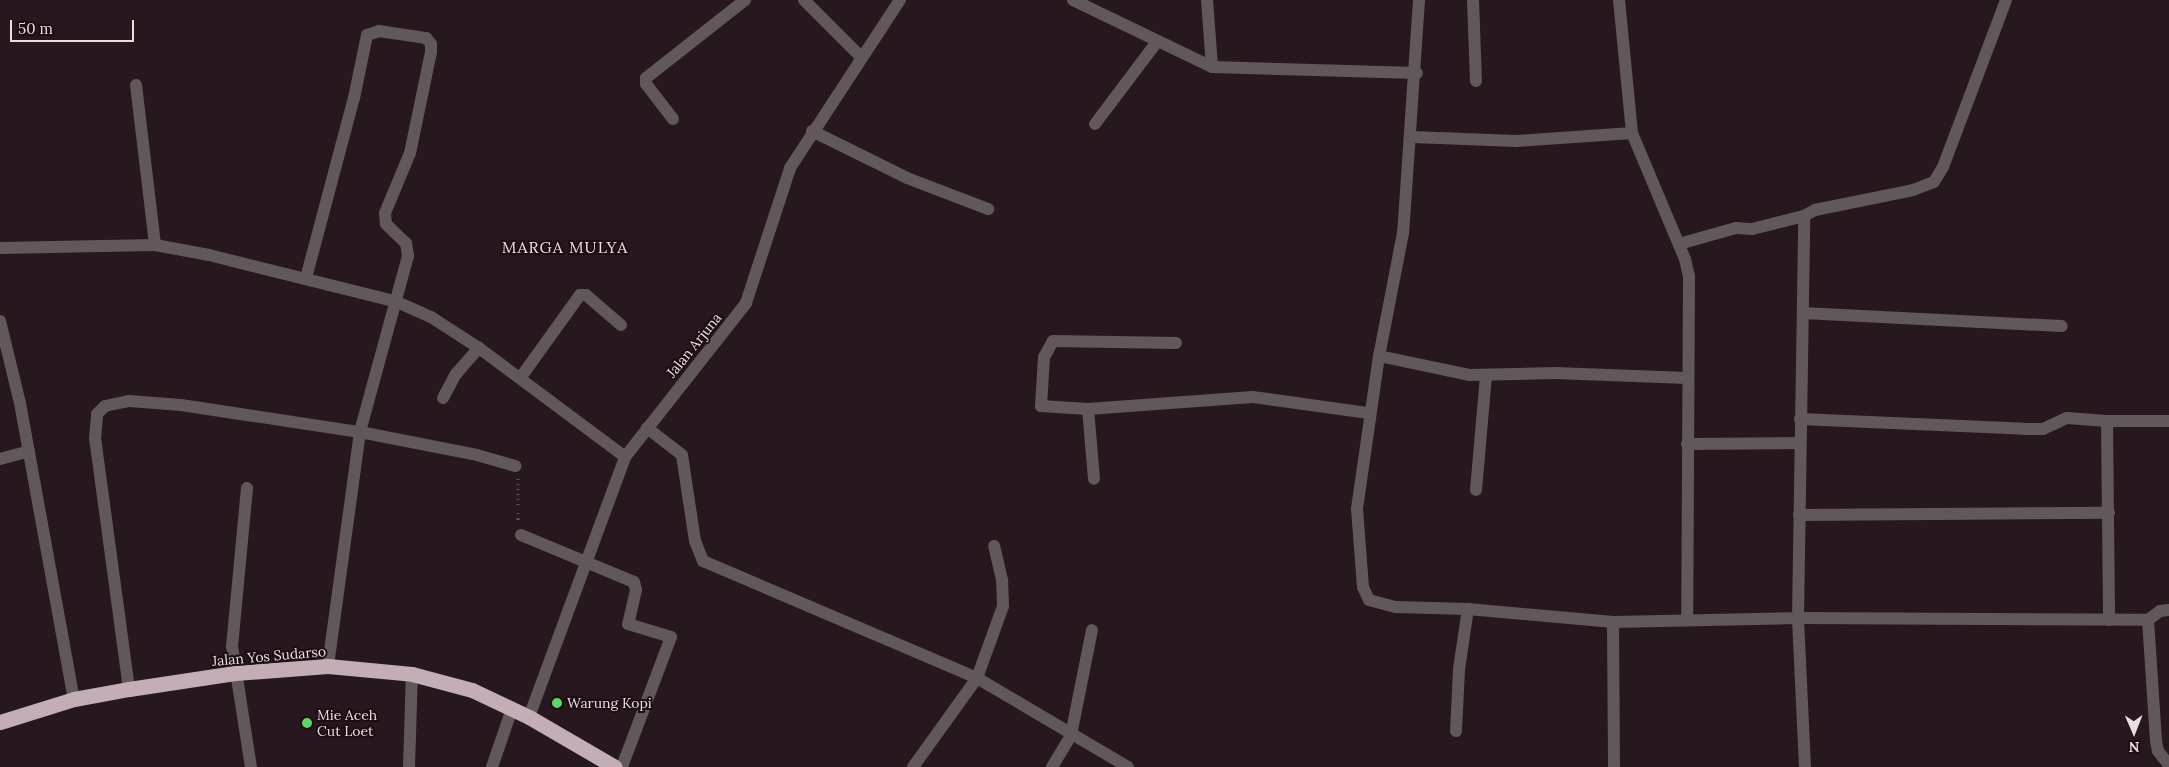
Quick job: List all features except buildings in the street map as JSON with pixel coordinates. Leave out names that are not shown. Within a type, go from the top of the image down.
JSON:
[{"type":"highway","name":"Jalan Yos Sudarso","points":[[0,722],[74,699],[129,689],[235,673],[328,666],[412,674],[472,690],[529,717],[615,767]]},
{"type":"street","points":[[673,119],[646,84],[646,78],[745,0]]},
{"type":"street","points":[[804,0],[861,57]]},
{"type":"street","name":"Jalan Arjuna","points":[[529,717],[625,457],[746,303],[760,264],[780,193],[790,168],[812,131],[900,0]]},
{"type":"street","points":[[1073,0],[1156,43],[1212,68],[1417,73]]},
{"type":"street","points":[[1207,0],[1212,68]]},
{"type":"street","points":[[1419,0],[1417,73],[1402,246],[1379,356],[1357,509],[1365,596],[1377,604],[1386,606],[1468,608],[1613,622],[1798,618],[2148,620]]},
{"type":"street","points":[[1473,0],[1476,81]]},
{"type":"street","points":[[1618,0],[1632,134],[1679,244],[1689,276],[1686,620]]},
{"type":"street","points":[[1679,244],[1736,228],[1752,229],[1804,216],[1815,210],[1913,190],[1934,182],[1943,167],[2006,0]]},
{"type":"street","points":[[306,278],[354,98],[367,35],[380,31],[416,34],[428,40],[431,52],[410,153],[385,213],[386,224],[408,249],[396,302],[360,432],[328,666]]},
{"type":"street","points":[[1096,124],[1156,43]]},
{"type":"street","points":[[136,85],[155,245]]},
{"type":"street","points":[[812,131],[907,178],[988,209]]},
{"type":"street","points":[[1412,137],[1516,141],[1632,134]]},
{"type":"street","points":[[1804,216],[1798,618],[1805,767]]},
{"type":"street","points":[[0,248],[155,245],[306,278],[396,302],[431,317],[479,348],[625,457]]},
{"type":"street","points":[[521,378],[580,296],[586,295],[621,325]]},
{"type":"street","points":[[1803,313],[2062,326]]},
{"type":"street","points":[[0,321],[29,451],[74,699]]},
{"type":"street","points":[[1176,343],[1052,341],[1046,346],[1044,357],[1041,406],[1088,409],[1253,397],[1370,413]]},
{"type":"street","points":[[443,398],[456,374],[479,348]]},
{"type":"street","points":[[1379,356],[1448,372],[1486,376],[1556,373],[1687,378]]},
{"type":"street","points":[[1476,490],[1486,376]]},
{"type":"street","points":[[129,689],[95,438],[97,414],[105,406],[129,401],[181,405],[360,432],[477,455],[515,466]]},
{"type":"street","points":[[1088,409],[1094,479]]},
{"type":"street","points":[[1800,419],[2025,429],[2043,429],[2067,418],[2107,421],[2169,421]]},
{"type":"street","points":[[2107,421],[2109,620]]},
{"type":"street","points":[[646,428],[682,455],[695,540],[703,561],[977,678],[1128,767]]},
{"type":"street","points":[[1687,444],[1800,443]]},
{"type":"street","points":[[0,459],[29,451]]},
{"type":"street","points":[[247,488],[232,646],[252,767]]},
{"type":"street","points":[[1799,515],[2109,513]]},
{"type":"street","points":[[521,535],[636,585],[628,624],[671,637],[622,767]]},
{"type":"street","points":[[913,767],[977,678],[1003,606],[1002,580],[994,546]]},
{"type":"street","points":[[1456,730],[1459,669],[1468,608]]},
{"type":"street","points":[[2169,610],[2153,614],[2148,620],[2156,741],[2161,756],[2169,765]]},
{"type":"street","points":[[1613,622],[1614,767]]},
{"type":"street","points":[[1052,767],[1071,735],[1092,630]]},
{"type":"street","points":[[409,767],[412,674]]},
{"type":"street","points":[[492,767],[512,709]]},
{"type":"path","points":[[515,466],[518,472],[518,530],[521,535]]},
{"type":"place","name":"Warung Kopi","points":[[557,703]]},
{"type":"place","name":"Mie Aceh Cut Loet","points":[[307,723]]},
{"type":"district","name":"MARGA MULYA","points":[[565,247]]}]
